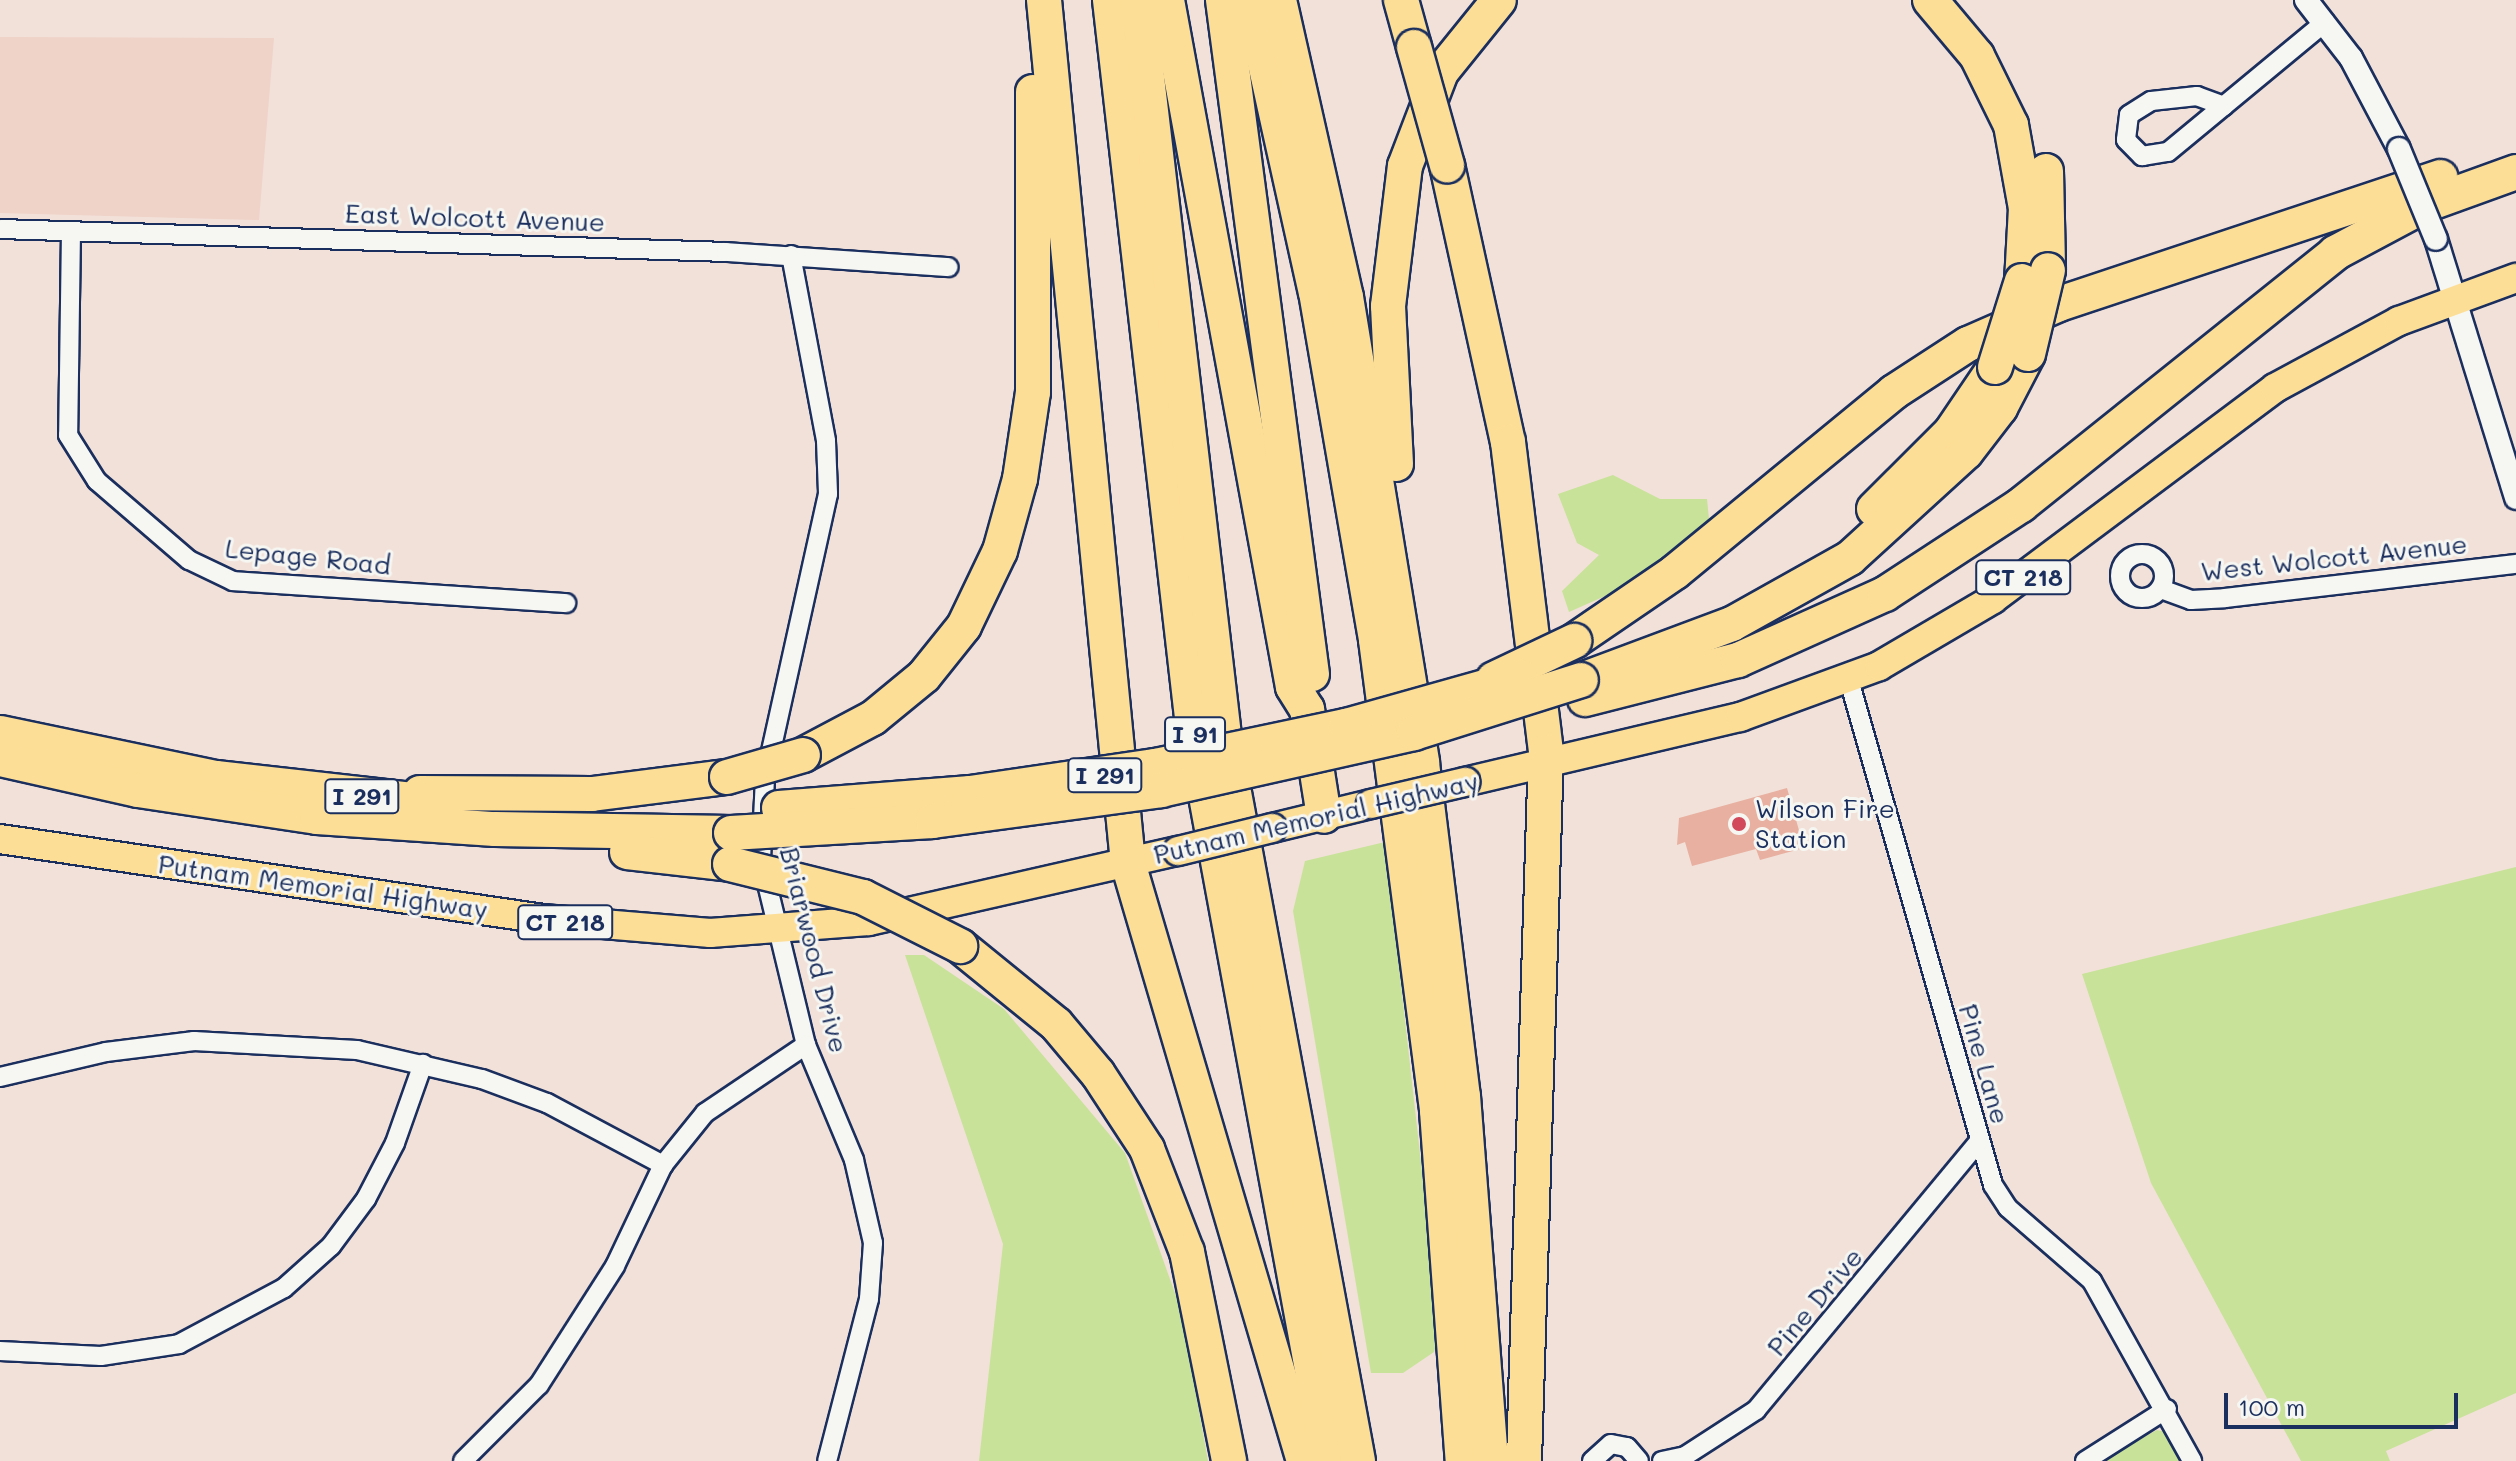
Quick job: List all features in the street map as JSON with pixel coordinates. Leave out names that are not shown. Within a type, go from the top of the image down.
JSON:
[{"type":"highway","points":[[730,821],[803,755],[880,713],[936,663],[983,592],[1011,517],[1030,424],[1035,349],[1029,0]]},
{"type":"highway","points":[[1044,0],[1128,863],[1304,1461]]},
{"type":"highway","name":"I 91","points":[[1110,0],[1193,726],[1329,1461]]},
{"type":"highway","points":[[1138,0],[1225,744],[1358,1461]]},
{"type":"highway","points":[[1167,0],[1293,687],[1307,709]]},
{"type":"highway","points":[[1223,0],[1313,683],[1307,709],[1324,816]]},
{"type":"highway","points":[[1251,0],[1322,320],[1376,640],[1437,1111],[1463,1461]]},
{"type":"highway","points":[[1279,0],[1346,297],[1396,588],[1456,1021],[1491,1461]]},
{"type":"highway","points":[[1401,0],[1447,165],[1508,442],[1547,763],[1524,1461]]},
{"type":"highway","points":[[1396,588],[1400,520],[1388,321],[1399,194],[1434,84],[1461,41],[1499,0]]},
{"type":"highway","points":[[1579,670],[1713,612],[1806,561],[1919,467],[1968,410],[1995,367],[2035,276],[2026,208],[2011,125],[1977,56],[1930,0]]},
{"type":"highway","points":[[1579,670],[1732,624],[1850,558],[1966,452],[2008,395],[2028,354],[2035,276],[2049,197],[2032,119],[1999,53],[1957,0]]},
{"type":"highway","points":[[1579,670],[1657,585],[1894,392],[1968,344],[2059,304],[2516,152]]},
{"type":"highway","points":[[1579,670],[1738,660],[1885,594],[2021,505],[2335,253],[2425,205],[2516,172]]},
{"type":"highway","name":"I 291","points":[[730,821],[1105,775],[1299,737],[1472,690],[1579,670]]},
{"type":"highway","name":"I 291","points":[[0,759],[184,798],[362,808],[553,809],[730,821],[894,825],[1097,801],[1271,768],[1455,721],[1579,670]]},
{"type":"highway","name":"I 291","points":[[0,733],[362,808]]},
{"type":"highway","points":[[362,808],[730,821],[863,897],[960,946],[1056,1024],[1098,1074],[1147,1149],[1187,1252],[1229,1461]]},
{"type":"main road","name":"Putnam Memorial Highway","points":[[0,839],[609,928],[777,931],[913,913],[1737,718],[1849,680],[1993,599],[2275,388],[2365,337],[2455,298],[2516,278]]},
{"type":"street","points":[[2306,0],[2325,22],[2399,149],[2436,239],[2516,498]]},
{"type":"street","points":[[2224,106],[2197,96],[2151,101],[2129,115],[2126,140],[2136,153],[2161,156],[2224,106],[2325,22]]},
{"type":"street","name":"East Wolcott Avenue","points":[[0,229],[791,255],[948,267]]},
{"type":"street","name":"Lepage Road","points":[[71,231],[68,435],[97,481],[189,560],[233,581],[566,603]]},
{"type":"street","name":"Briarwood Drive","points":[[791,255],[826,441],[828,494],[761,805],[761,859],[806,1045],[854,1160],[873,1243],[869,1299],[827,1461]]},
{"type":"street","name":"West Wolcott Avenue","points":[[2161,589],[2191,600],[2225,598],[2516,564]]},
{"type":"street","name":"Pine Lane","points":[[1849,680],[1979,1141],[2000,1198],[2092,1281],[2167,1409],[2192,1461]]},
{"type":"street","points":[[0,1077],[106,1052],[194,1041],[287,1043],[423,1064],[547,1103],[663,1165]]},
{"type":"street","points":[[463,1461],[539,1385],[607,1280],[663,1165],[705,1113],[806,1045]]},
{"type":"street","points":[[0,1351],[101,1356],[179,1344],[284,1288],[331,1246],[366,1199],[395,1143],[423,1064]]},
{"type":"street","name":"Pine Drive","points":[[1662,1461],[1685,1456],[1756,1410],[1829,1330],[1979,1141]]},
{"type":"street","points":[[2085,1461],[2167,1409]]},
{"type":"street","points":[[1592,1461],[1611,1444],[1627,1447],[1639,1461]]},
{"type":"shaded area","points":[[0,37],[274,38],[259,220],[0,213]]},
{"type":"green space","points":[[1613,475],[1660,499],[1707,499],[1709,519],[1630,585],[1569,612],[1562,591],[1599,555],[1577,543],[1558,494]]},
{"type":"green space","points":[[1385,842],[1440,1332],[1434,1352],[1403,1373],[1371,1373],[1293,911],[1305,861]]},
{"type":"green space","points":[[2516,867],[2516,1393],[2386,1451],[2390,1461],[2301,1461],[2151,1183],[2082,974]]},
{"type":"green space","points":[[905,955],[924,955],[1004,1009],[1125,1153],[1181,1310],[1208,1461],[979,1461],[1003,1244]]},
{"type":"green space","points":[[2157,1430],[2166,1432],[2187,1461],[2099,1461]]},
{"type":"building","name":"Wilson Fire Station","points":[[1787,788],[1804,848],[1760,860],[1756,849],[1692,866],[1685,842],[1677,845],[1679,818]]},
{"type":"place","name":"Wilson Fire Station","points":[[1739,824]]}]
